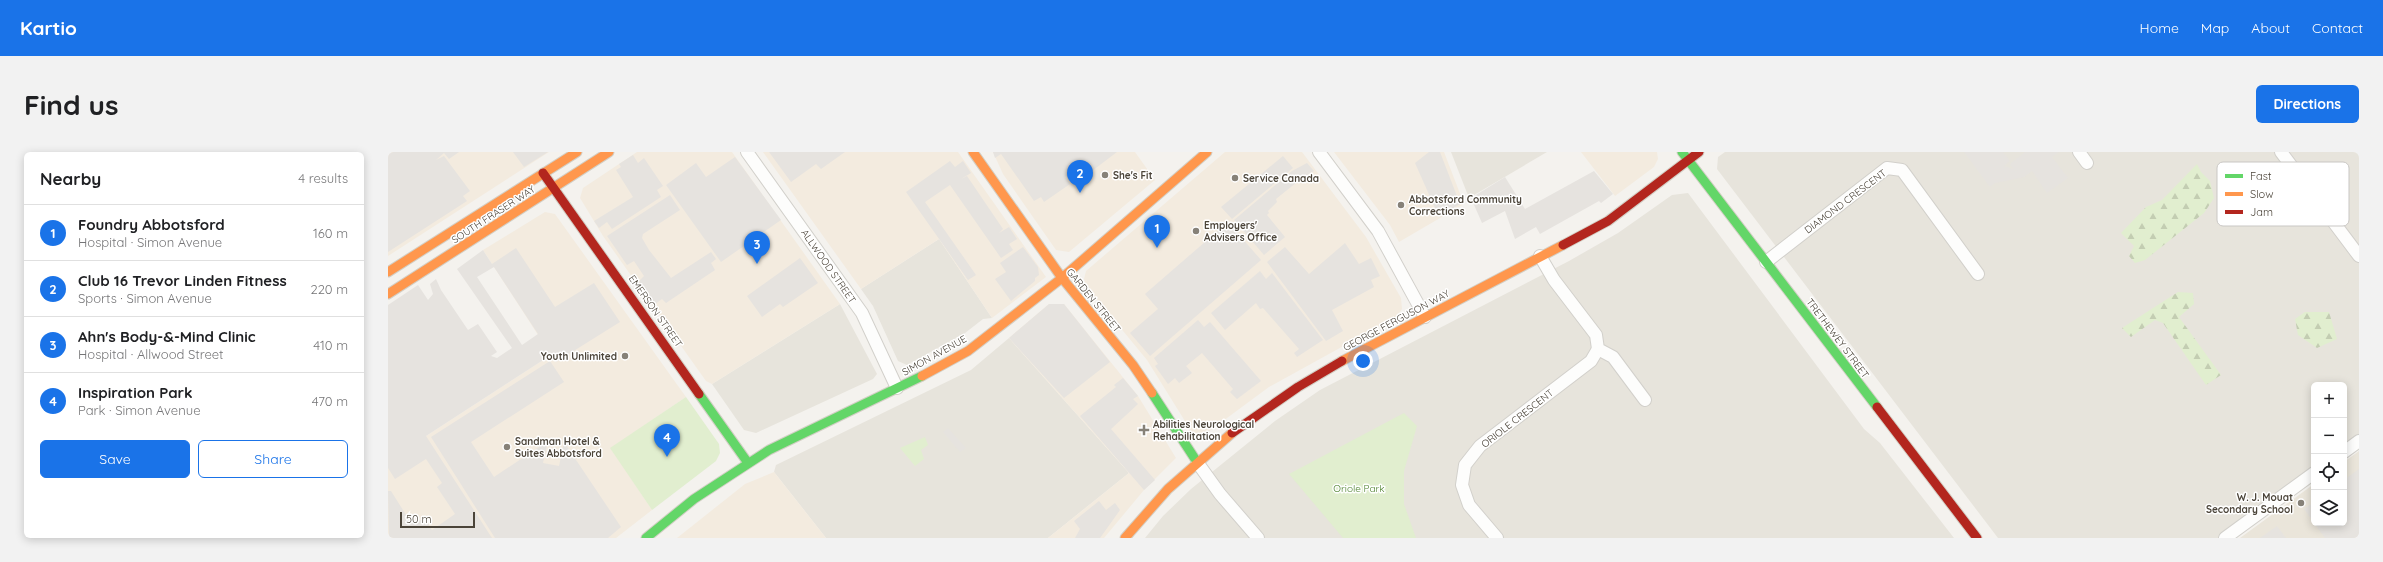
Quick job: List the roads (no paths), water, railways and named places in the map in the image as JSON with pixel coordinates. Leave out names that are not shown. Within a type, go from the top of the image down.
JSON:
[{"type":"main road","name":"SOUTH FRASER WAY","points":[[388,272],[577,152]]},
{"type":"main road","name":"SOUTH FRASER WAY","points":[[388,294],[609,152]]},
{"type":"main road","name":"GARDEN STREET","points":[[973,152],[1062,278],[1134,365],[1197,462]]},
{"type":"main road","name":"SIMON AVENUE","points":[[646,538],[694,499],[748,463],[787,440],[897,388],[968,351],[1062,278],[1207,152]]},
{"type":"main road","name":"TRETHEWEY STREET","points":[[1682,152],[1977,538]]},
{"type":"main road","name":"GEORGE FERGUSON WAY","points":[[1125,538],[1154,502],[1197,462],[1294,390],[1325,370],[1619,214],[1699,152]]},
{"type":"main road","name":"EMERSON STREET","points":[[543,173],[748,463]]},
{"type":"street","name":"ALLWOOD STREET","points":[[748,152],[862,313],[897,388]]},
{"type":"street","points":[[1318,152],[1378,231],[1425,317]]},
{"type":"street","points":[[2079,152],[2088,163]]},
{"type":"street","points":[[2281,152],[2288,162]]},
{"type":"street","name":"DIAMOND CRESCENT","points":[[1766,262],[1887,168],[1902,170],[1978,274]]},
{"type":"street","points":[[2336,226],[2359,256]]},
{"type":"street","points":[[1540,256],[1554,280],[1596,334],[1598,349],[1613,357],[1645,400]]},
{"type":"street","name":"ORIOLE CRESCENT","points":[[1497,538],[1469,505],[1462,485],[1465,465],[1480,446],[1591,361],[1598,349]]},
{"type":"street","points":[[2347,450],[2359,441]]},
{"type":"street","points":[[1197,462],[1220,494],[1258,538]]},
{"type":"street","points":[[2224,538],[2311,475]]},
{"type":"place","name":"She's Fit","points":[[1105,175]]},
{"type":"place","name":"Service Canada","points":[[1235,178]]},
{"type":"place","name":"Club 16 Trevor Linden Fitness","points":[[1080,193]]},
{"type":"place","name":"Abbotsford Community Corrections","points":[[1401,205]]},
{"type":"place","name":"Employers' Advisers Office","points":[[1196,231]]},
{"type":"place","name":"Foundry Abbotsford","points":[[1157,248]]},
{"type":"place","name":"Ahn's Body-&-Mind Clinic","points":[[757,264]]},
{"type":"place","name":"Youth Unlimited","points":[[625,356]]},
{"type":"place","name":"Abilities Neurological Rehabilitation","points":[[1144,430]]},
{"type":"place","name":"Sandman Hotel & Suites Abbotsford","points":[[507,447]]},
{"type":"place","name":"Inspiration Park","points":[[667,457]]},
{"type":"place","name":"W. J. Mouat Secondary School","points":[[2301,503]]},
{"type":"park label","name":"Oriole Park","points":[[1359,488]]}]
